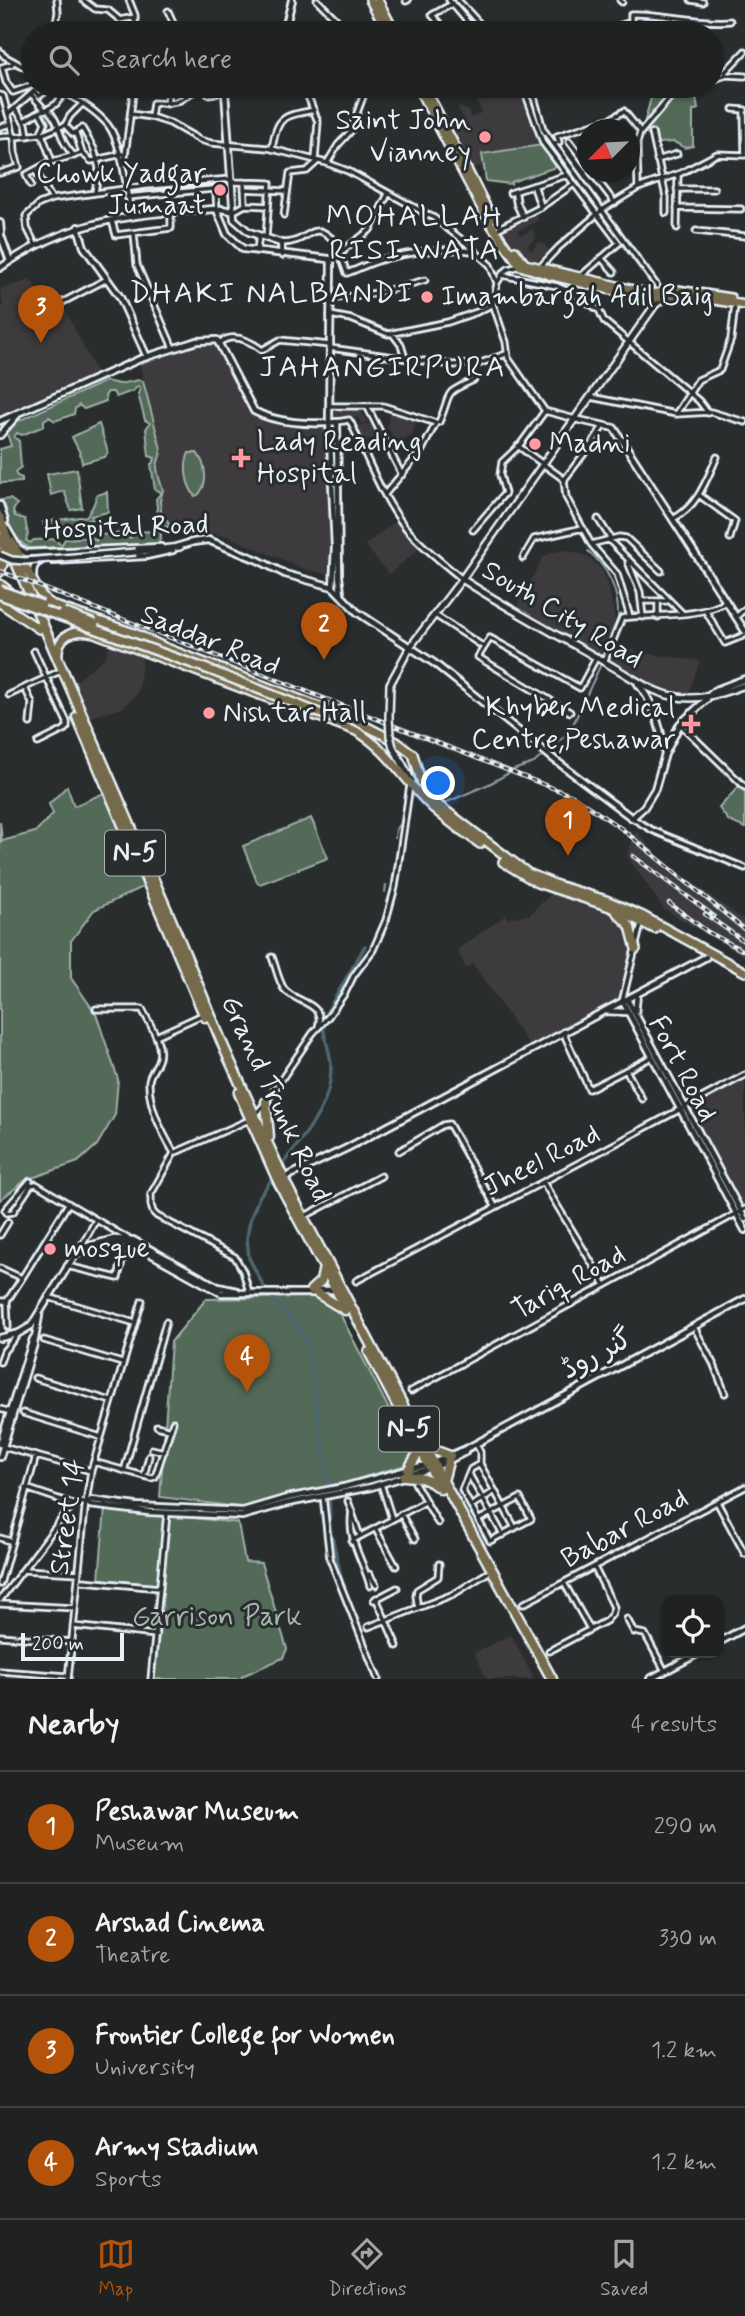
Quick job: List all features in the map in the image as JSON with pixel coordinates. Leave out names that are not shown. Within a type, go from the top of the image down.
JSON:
[{"type":"highway","name":"Grand Trunk Road","points":[[0,517],[204,1014],[272,1152],[278,1173],[431,1466],[552,1679]]},
{"type":"highway","name":"Grand Trunk Road","points":[[0,539],[278,1173],[324,1267],[339,1290],[347,1311],[423,1448]]},
{"type":"highway","points":[[266,1102],[267,1129],[272,1152]]},
{"type":"highway","points":[[324,1267],[321,1281],[314,1292],[347,1311]]},
{"type":"highway","points":[[423,1448],[449,1459],[442,1485],[406,1473],[423,1448]]},
{"type":"highway","name":"Grand Trunk Road","points":[[442,1485],[546,1679]]},
{"type":"main road","points":[[370,0],[381,21]]},
{"type":"main road","points":[[378,0],[389,21]]},
{"type":"main road","points":[[428,98],[522,265],[651,296]]},
{"type":"main road","points":[[428,98],[488,220],[522,265],[549,275],[651,296],[698,295],[745,303]]},
{"type":"main road","points":[[425,795],[403,768],[393,747],[389,718],[390,684],[410,647],[655,305],[666,294]]},
{"type":"main road","points":[[698,295],[745,303]]},
{"type":"main road","name":"Saddar Road","points":[[0,517],[39,592],[55,606],[134,633],[356,721],[397,742],[412,754],[425,795],[444,817],[526,878],[610,907],[706,957],[745,974]]},
{"type":"main road","points":[[0,539],[3,564],[0,572]]},
{"type":"main road","points":[[1,553],[12,560],[25,561],[180,547]]},
{"type":"main road","name":"South City Road","points":[[461,579],[636,681]]},
{"type":"main road","points":[[34,604],[39,592]]},
{"type":"main road","points":[[1,594],[39,629]]},
{"type":"main road","points":[[1,594],[14,595],[146,643],[164,647]]},
{"type":"main road","points":[[1,594],[207,669],[337,720],[353,730]]},
{"type":"main road","name":"Saddar Road","points":[[58,659],[58,648],[68,635],[82,630],[353,730],[378,746],[410,783],[528,873],[643,916],[745,974]]},
{"type":"main road","points":[[707,699],[716,690],[745,679]]},
{"type":"main road","points":[[636,681],[670,696],[707,699],[745,685]]},
{"type":"main road","points":[[610,907],[630,926],[636,949]]},
{"type":"street","points":[[56,21],[57,0]]},
{"type":"street","points":[[83,0],[95,9],[108,10],[120,20],[135,17]]},
{"type":"street","points":[[129,0],[135,21]]},
{"type":"street","points":[[287,21],[292,0]]},
{"type":"street","points":[[317,0],[339,21]]},
{"type":"street","points":[[458,0],[477,21]]},
{"type":"street","points":[[691,0],[703,2]]},
{"type":"street","points":[[437,21],[432,15],[451,2],[467,21]]},
{"type":"street","points":[[168,11],[173,21]]},
{"type":"street","points":[[631,21],[631,14],[649,13],[697,21]]},
{"type":"street","points":[[724,22],[730,21]]},
{"type":"street","points":[[0,51],[21,65]]},
{"type":"street","points":[[745,51],[725,72],[726,75],[745,76]]},
{"type":"street","points":[[13,61],[1,70],[13,92],[21,91]]},
{"type":"street","points":[[0,95],[3,96],[11,124],[19,167],[0,173]]},
{"type":"street","points":[[8,114],[25,98]]},
{"type":"street","points":[[39,98],[56,118],[68,151],[74,156]]},
{"type":"street","points":[[24,121],[56,104],[61,98]]},
{"type":"street","points":[[73,98],[107,125],[122,154]]},
{"type":"street","points":[[132,217],[125,189],[122,154],[133,98]]},
{"type":"street","points":[[167,104],[168,98]]},
{"type":"street","points":[[151,117],[153,103],[167,104],[183,98]]},
{"type":"street","points":[[226,98],[233,212],[237,224],[281,243],[292,242],[311,232],[330,235],[342,252],[347,273],[396,257],[455,250],[474,251]]},
{"type":"street","points":[[284,215],[291,172],[307,171],[316,161],[318,122],[309,98]]},
{"type":"street","points":[[327,163],[350,132],[363,98]]},
{"type":"street","points":[[527,98],[543,143],[618,243],[579,277]]},
{"type":"street","points":[[534,98],[543,129],[657,286]]},
{"type":"street","points":[[638,188],[638,143],[641,132],[670,98]]},
{"type":"street","points":[[0,136],[42,134],[59,128],[65,125],[82,104]]},
{"type":"street","points":[[15,109],[24,121],[27,136]]},
{"type":"street","points":[[540,268],[558,248],[602,210],[638,188],[678,174],[717,154],[745,155],[745,110],[733,109]]},
{"type":"street","points":[[272,149],[276,126],[281,119],[314,110]]},
{"type":"street","points":[[609,119],[624,111],[630,119]]},
{"type":"street","points":[[38,112],[45,123],[42,134],[52,161]]},
{"type":"street","points":[[131,114],[170,123],[200,140],[272,149],[348,171],[434,218],[490,265],[497,283]]},
{"type":"street","points":[[0,127],[11,124]]},
{"type":"street","points":[[65,125],[72,134],[76,134],[82,153],[91,161],[122,154]]},
{"type":"street","points":[[72,134],[82,128],[94,149],[99,170],[95,192]]},
{"type":"street","points":[[554,144],[559,142],[557,136],[577,130]]},
{"type":"street","points":[[652,133],[666,197],[666,213]]},
{"type":"street","points":[[569,141],[577,152]]},
{"type":"street","points":[[31,185],[26,175],[52,161],[82,153]]},
{"type":"street","points":[[657,160],[677,154]]},
{"type":"street","points":[[35,170],[52,199]]},
{"type":"street","points":[[677,228],[678,174]]},
{"type":"street","points":[[523,216],[513,193],[567,176]]},
{"type":"street","points":[[36,246],[27,228],[26,216],[39,204],[52,199],[82,196],[82,193],[233,180],[270,183],[266,238]]},
{"type":"street","points":[[243,182],[245,205]]},
{"type":"street","points":[[599,182],[615,203]]},
{"type":"street","points":[[499,228],[541,207],[574,184]]},
{"type":"street","points":[[534,186],[541,207]]},
{"type":"street","points":[[127,197],[213,189],[216,193],[217,210],[232,241],[243,250],[330,260],[370,230],[388,194]]},
{"type":"street","points":[[244,189],[287,191]]},
{"type":"street","points":[[677,189],[714,189]]},
{"type":"street","points":[[233,212],[245,205],[268,206]]},
{"type":"street","points":[[677,208],[741,209]]},
{"type":"street","points":[[0,268],[36,246],[78,227],[171,212],[228,209],[233,212]]},
{"type":"street","points":[[112,220],[114,234],[171,228],[171,212]]},
{"type":"street","points":[[0,223],[1,236],[10,261]]},
{"type":"street","points":[[78,227],[84,247],[120,298],[147,357]]},
{"type":"street","points":[[696,231],[745,236]]},
{"type":"street","points":[[134,233],[137,265],[173,348]]},
{"type":"street","points":[[256,252],[259,235]]},
{"type":"street","points":[[455,250],[459,245],[458,237]]},
{"type":"street","points":[[281,243],[282,256]]},
{"type":"street","points":[[601,258],[614,272]]},
{"type":"street","points":[[330,260],[330,423],[341,593]]},
{"type":"street","points":[[522,265],[508,269],[502,275],[497,283],[493,304],[506,342],[507,354],[545,411],[614,428],[745,633],[725,643],[705,610]]},
{"type":"street","points":[[502,275],[557,286],[599,310],[604,321],[704,406],[708,413]]},
{"type":"street","points":[[63,302],[108,278]]},
{"type":"street","points":[[330,299],[378,293],[425,280]]},
{"type":"street","points":[[676,414],[698,380],[720,370],[731,339],[736,303]]},
{"type":"street","points":[[330,315],[349,318],[385,334],[448,321],[493,304]]},
{"type":"street","points":[[392,332],[401,345],[405,359]]},
{"type":"street","points":[[219,343],[225,338],[237,337],[262,350],[280,340],[471,366],[507,354]]},
{"type":"street","points":[[0,421],[147,357],[197,341],[217,340],[254,411],[265,417],[330,423],[351,422],[404,525],[461,579]]},
{"type":"street","points":[[386,494],[425,446],[441,418],[451,390],[474,380],[471,366]]},
{"type":"street","points":[[590,397],[676,414],[708,413],[745,422]]},
{"type":"street","points":[[366,406],[402,475]]},
{"type":"street","points":[[330,407],[388,407],[436,423]]},
{"type":"street","points":[[473,530],[505,493],[500,475],[502,462],[545,411]]},
{"type":"street","points":[[0,435],[18,413]]},
{"type":"street","points":[[337,422],[333,587],[357,612],[460,682],[555,760],[632,818],[652,830],[745,868]]},
{"type":"street","points":[[603,426],[565,480],[564,486],[566,497],[591,544],[615,570],[630,617]]},
{"type":"street","points":[[518,446],[565,480]]},
{"type":"street","points":[[673,519],[689,509],[699,495],[717,457]]},
{"type":"street","points":[[699,495],[735,521],[730,538]]},
{"type":"street","points":[[0,505],[8,531]]},
{"type":"street","points":[[598,519],[627,559],[682,613]]},
{"type":"street","points":[[523,558],[534,539],[583,528]]},
{"type":"street","name":"Hospital Road","points":[[8,531],[18,548],[26,553],[180,547],[208,540],[285,574],[333,587]]},
{"type":"street","points":[[591,544],[619,537],[626,538],[661,571]]},
{"type":"street","points":[[32,579],[36,563],[42,561],[146,556],[180,547]]},
{"type":"street","points":[[627,559],[642,601],[643,617]]},
{"type":"street","points":[[642,601],[670,601]]},
{"type":"street","points":[[657,601],[658,617]]},
{"type":"street","points":[[604,662],[620,629],[621,619],[705,610],[726,602]]},
{"type":"street","points":[[735,618],[745,609]]},
{"type":"street","points":[[435,615],[484,647]]},
{"type":"street","points":[[570,712],[479,659],[484,647],[490,638],[580,688],[596,657]]},
{"type":"street","points":[[34,651],[68,724],[64,730],[38,743]]},
{"type":"street","points":[[9,695],[58,671]]},
{"type":"street","name":"South City Road","points":[[636,681],[642,687],[657,719],[665,754]]},
{"type":"street","points":[[25,688],[32,703],[30,723]]},
{"type":"street","points":[[632,818],[644,807],[655,789],[665,754],[680,724],[707,699]]},
{"type":"street","points":[[680,724],[745,788]]},
{"type":"street","points":[[249,1292],[243,1271],[235,1257],[153,1212],[151,1194],[174,1153],[253,1116],[266,1102],[373,950],[386,920],[395,887],[410,783]]},
{"type":"street","points":[[624,1001],[642,922]]},
{"type":"street","points":[[271,957],[284,988],[316,1010],[319,1017],[317,1028]]},
{"type":"street","points":[[278,1173],[347,1148],[706,957]]},
{"type":"street","points":[[635,1014],[638,994]]},
{"type":"street","name":"Fort Road","points":[[624,1001],[652,1057],[741,1211],[745,1230]]},
{"type":"street","name":"Fort Road","points":[[624,1001],[635,1014],[682,1110]]},
{"type":"street","points":[[96,1009],[142,1009],[156,1036],[160,1054],[149,1079],[151,1098],[156,1119],[174,1153]]},
{"type":"street","points":[[604,1011],[628,1012]]},
{"type":"street","points":[[156,1036],[204,1014]]},
{"type":"street","points":[[563,1032],[589,1089],[652,1057]]},
{"type":"street","points":[[626,1070],[642,1099]]},
{"type":"street","name":"Jheel Road","points":[[356,1281],[745,1075]]},
{"type":"street","points":[[399,1151],[449,1124],[495,1206]]},
{"type":"street","points":[[303,1217],[381,1176]]},
{"type":"street","points":[[30,1181],[8,1204],[6,1213],[13,1212],[31,1185],[36,1184],[127,1241],[214,1290],[226,1293],[339,1290]]},
{"type":"street","points":[[543,1182],[605,1285]]},
{"type":"street","points":[[8,1327],[7,1301],[68,1204]]},
{"type":"street","points":[[741,1211],[745,1219]]},
{"type":"street","name":"Tariq Road","points":[[411,1391],[741,1211]]},
{"type":"street","points":[[0,1455],[40,1314],[67,1266],[79,1253],[96,1220]]},
{"type":"street","points":[[0,1235],[8,1222]]},
{"type":"street","points":[[79,1253],[102,1245],[127,1241]]},
{"type":"street","points":[[67,1266],[118,1278],[127,1241]]},
{"type":"street","points":[[0,1268],[22,1278]]},
{"type":"street","points":[[48,1297],[135,1323]]},
{"type":"street","name":"گنر روڈ","points":[[406,1473],[449,1459],[745,1299]]},
{"type":"street","points":[[0,1301],[7,1301]]},
{"type":"street","name":"Street 14","points":[[68,1678],[91,1471],[142,1301]]},
{"type":"street","points":[[0,1362],[4,1351],[40,1314]]},
{"type":"street","points":[[124,1471],[166,1322]]},
{"type":"street","points":[[694,1327],[725,1392]]},
{"type":"street","points":[[0,1338],[22,1332],[34,1338]]},
{"type":"street","points":[[44,1340],[122,1363]]},
{"type":"street","points":[[35,1378],[111,1401]]},
{"type":"street","points":[[0,1409],[11,1412]]},
{"type":"street","points":[[23,1413],[101,1437]]},
{"type":"street","points":[[94,1462],[155,1477],[173,1422]]},
{"type":"street","points":[[157,1426],[170,1430]]},
{"type":"street","points":[[476,1444],[480,1452],[480,1464],[515,1528]]},
{"type":"street","points":[[1,1446],[91,1471]]},
{"type":"street","points":[[152,1449],[164,1452]]},
{"type":"street","points":[[0,1584],[36,1456]]},
{"type":"street","points":[[144,1476],[149,1456]]},
{"type":"street","points":[[478,1520],[520,1498],[531,1519],[490,1541],[478,1520],[462,1490],[471,1469],[480,1464]]},
{"type":"street","points":[[26,1488],[73,1504],[92,1500],[148,1507],[243,1511],[287,1498],[381,1484],[406,1473]]},
{"type":"street","points":[[87,1502],[90,1505],[167,1513],[242,1516],[406,1473]]},
{"type":"street","points":[[469,1474],[503,1535]]},
{"type":"street","points":[[415,1483],[438,1523]]},
{"type":"street","points":[[381,1484],[393,1519]]},
{"type":"street","name":"Babar Road","points":[[523,1604],[745,1487]]},
{"type":"street","points":[[471,1506],[495,1491]]},
{"type":"street","points":[[327,1494],[330,1559],[378,1679]]},
{"type":"street","points":[[348,1501],[361,1536]]},
{"type":"street","points":[[352,1542],[425,1502]]},
{"type":"street","points":[[717,1502],[745,1554]]},
{"type":"street","points":[[0,1602],[73,1504]]},
{"type":"street","points":[[352,1511],[352,1542],[376,1585]]},
{"type":"street","points":[[152,1679],[167,1513]]},
{"type":"street","points":[[401,1514],[415,1539]]},
{"type":"street","points":[[375,1528],[396,1566]]},
{"type":"street","points":[[0,1538],[10,1541]]},
{"type":"street","points":[[418,1608],[417,1590],[438,1577],[439,1564]]},
{"type":"street","points":[[549,1651],[606,1621],[612,1614],[614,1607],[594,1567]]},
{"type":"street","points":[[23,1570],[79,1573]]},
{"type":"street","points":[[366,1570],[370,1586]]},
{"type":"street","points":[[368,1627],[454,1594],[487,1573]]},
{"type":"street","points":[[83,1581],[160,1588]]},
{"type":"street","points":[[564,1583],[590,1629]]},
{"type":"street","points":[[397,1588],[375,1599],[397,1646]]},
{"type":"street","points":[[0,1602],[75,1608]]},
{"type":"street","points":[[627,1619],[634,1632],[645,1634],[665,1671]]},
{"type":"street","points":[[73,1626],[156,1635]]},
{"type":"street","points":[[724,1640],[743,1631]]},
{"type":"street","points":[[0,1636],[72,1642]]},
{"type":"street","points":[[650,1679],[690,1658]]},
{"type":"street","points":[[0,1671],[68,1678]]},
{"type":"shaded area","points":[[475,98],[523,98],[529,119],[542,145],[482,154],[484,168],[478,166],[470,171],[450,132],[467,123],[458,109],[460,107],[468,111],[471,118],[482,112]]},
{"type":"shaded area","points":[[535,211],[539,220],[518,231],[521,235],[533,229],[536,238],[527,245],[531,251],[538,243],[543,243],[549,250],[536,263],[525,264],[502,228]]},
{"type":"shaded area","points":[[31,280],[41,296],[54,287],[99,378],[0,419],[0,308],[3,305],[0,289]]},
{"type":"shaded area","name":"Lady Reading Hospital","points":[[209,342],[218,345],[249,407],[254,408],[256,419],[328,424],[329,503],[334,575],[307,570],[227,536],[208,533],[188,538],[178,526],[167,528],[165,519],[162,518],[162,493],[157,486],[152,458],[156,456],[151,450],[147,423],[151,420],[140,365]]},
{"type":"shaded area","points":[[332,408],[363,408],[362,414],[368,421],[362,424],[358,418],[345,416],[333,419]]},
{"type":"shaded area","points":[[390,410],[417,420],[412,434],[397,444],[387,426]]},
{"type":"shaded area","points":[[362,424],[371,424],[378,439],[369,439],[362,443],[355,428]]},
{"type":"shaded area","points":[[400,518],[423,545],[389,574],[365,545]]},
{"type":"shaded area","points":[[566,550],[592,560],[602,570],[608,583],[615,620],[599,659],[514,612],[543,557]]},
{"type":"shaded area","points":[[110,645],[143,656],[138,693],[122,708],[84,719],[69,684],[105,657]]},
{"type":"shaded area","points":[[613,645],[643,653],[700,661],[687,698],[670,696],[604,662]]},
{"type":"shaded area","points":[[636,830],[660,859],[745,921],[745,957],[664,909],[627,856]]},
{"type":"shaded area","points":[[555,890],[610,907],[630,926],[636,949],[620,1000],[529,1045],[473,964],[466,968],[457,950],[506,915],[509,920],[512,917],[529,915]]},
{"type":"shaded area","points":[[745,1075],[745,1209],[741,1211],[684,1109]]},
{"type":"shaded area","points":[[511,1635],[534,1679],[487,1679],[474,1653]]},
{"type":"green space","points":[[651,98],[696,98],[698,109],[693,111],[693,146],[685,148],[674,142],[660,143],[642,131]]},
{"type":"green space","points":[[542,145],[556,167],[511,184],[486,181],[482,154]]},
{"type":"green space","points":[[106,381],[119,384],[143,381],[161,449],[157,469],[163,490],[160,501],[162,518],[169,524],[167,528],[159,525],[156,499],[161,493],[155,490],[151,464],[155,458],[149,456],[146,429],[150,423],[145,420],[138,386],[133,391],[116,397],[113,392],[108,392],[106,401],[84,409],[79,405],[74,414],[55,421],[49,417],[44,420],[44,426],[22,435],[17,433],[14,437],[19,441],[21,467],[15,472],[22,478],[22,482],[0,483],[0,449],[11,446],[6,430],[18,421]]},
{"type":"green space","points":[[99,424],[108,452],[105,457],[82,463],[72,437]]},
{"type":"green space","points":[[189,453],[197,453],[205,474],[204,485],[195,496],[186,475]]},
{"type":"green space","points":[[77,469],[82,508],[71,510],[64,491],[51,495],[47,474]]},
{"type":"green space","points":[[107,492],[108,512],[67,526],[44,526],[43,522],[87,516],[97,495]]},
{"type":"green space","points":[[10,499],[17,504],[13,511],[15,516],[25,519],[28,535],[26,540],[30,543],[34,540],[57,539],[58,543],[62,544],[65,539],[92,537],[96,541],[100,535],[125,533],[126,537],[130,538],[133,532],[159,531],[161,537],[158,544],[30,548],[14,534],[0,500]]},
{"type":"green space","points":[[67,786],[74,806],[104,793],[143,887],[94,910],[71,941],[71,978],[96,1014],[118,1079],[115,1115],[97,1145],[78,1162],[26,1180],[0,1200],[0,821],[2,841],[35,832],[53,814],[49,804]]},
{"type":"green space","points":[[739,786],[745,792],[745,828],[729,821],[719,808]]},
{"type":"green space","points":[[311,818],[328,858],[260,884],[257,882],[243,846]]},
{"type":"green space","points":[[319,1297],[338,1310],[416,1462],[254,1509],[160,1497],[171,1342],[206,1299]]},
{"type":"green space","name":"Garrison Park","points":[[105,1508],[238,1523],[245,1562],[261,1563],[287,1649],[283,1658],[242,1676],[242,1679],[152,1679],[160,1585],[99,1579]]},
{"type":"waterway","points":[[453,0],[471,21]]},
{"type":"waterway","points":[[530,98],[536,117]]},
{"type":"waterway","points":[[540,131],[554,154],[655,288]]},
{"type":"waterway","points":[[588,551],[603,566],[612,583],[618,624]]},
{"type":"waterway","points":[[604,658],[606,652]]},
{"type":"waterway","points":[[549,751],[570,731],[601,664]]},
{"type":"waterway","points":[[513,770],[534,763],[544,754]]},
{"type":"waterway","points":[[445,803],[509,773]]},
{"type":"waterway","points":[[395,838],[396,829],[402,823]]},
{"type":"waterway","points":[[385,892],[386,885]]},
{"type":"waterway","points":[[279,1169],[314,1121],[327,1095],[331,1066],[324,1017],[365,946]]},
{"type":"waterway","points":[[275,1175],[259,1197],[250,1220],[247,1238],[249,1258],[264,1287],[301,1331],[307,1345],[329,1485],[330,1528],[344,1590]]},
{"type":"waterway","points":[[372,1658],[382,1679]]},
{"type":"railway","points":[[0,571],[573,796],[622,829],[745,930]]},
{"type":"railway","points":[[633,856],[714,916]]},
{"type":"railway","points":[[669,903],[708,932],[742,950]]},
{"type":"railway","points":[[705,914],[745,942]]},
{"type":"place","name":"Saint John Vianney","points":[[485,137]]},
{"type":"place","name":"Chowk Yadgar Jumaat","points":[[220,190]]},
{"type":"place","name":"Imambargah Adil Baig","points":[[427,297]]},
{"type":"place","name":"Frontier College for Women","points":[[41,343]]},
{"type":"place","name":"Madni","points":[[535,444]]},
{"type":"place","name":"Lady Reading Hospital","points":[[241,458]]},
{"type":"place","name":"Arshad Cinema","points":[[324,660]]},
{"type":"place","name":"Nishtar Hall","points":[[209,713]]},
{"type":"place","name":"Khyber Medical Centre,Peshawar","points":[[691,724]]},
{"type":"place","name":"Peshawar Museum","points":[[568,856]]},
{"type":"place","name":"mosque","points":[[50,1249]]},
{"type":"place","name":"Army Stadium","points":[[247,1392]]},
{"type":"district","name":"MOHALLAH RISI WATA","points":[[415,233]]},
{"type":"district","name":"DHAKI NALBANDI","points":[[272,293]]},
{"type":"district","name":"JAHANGIRPURA","points":[[383,367]]}]
